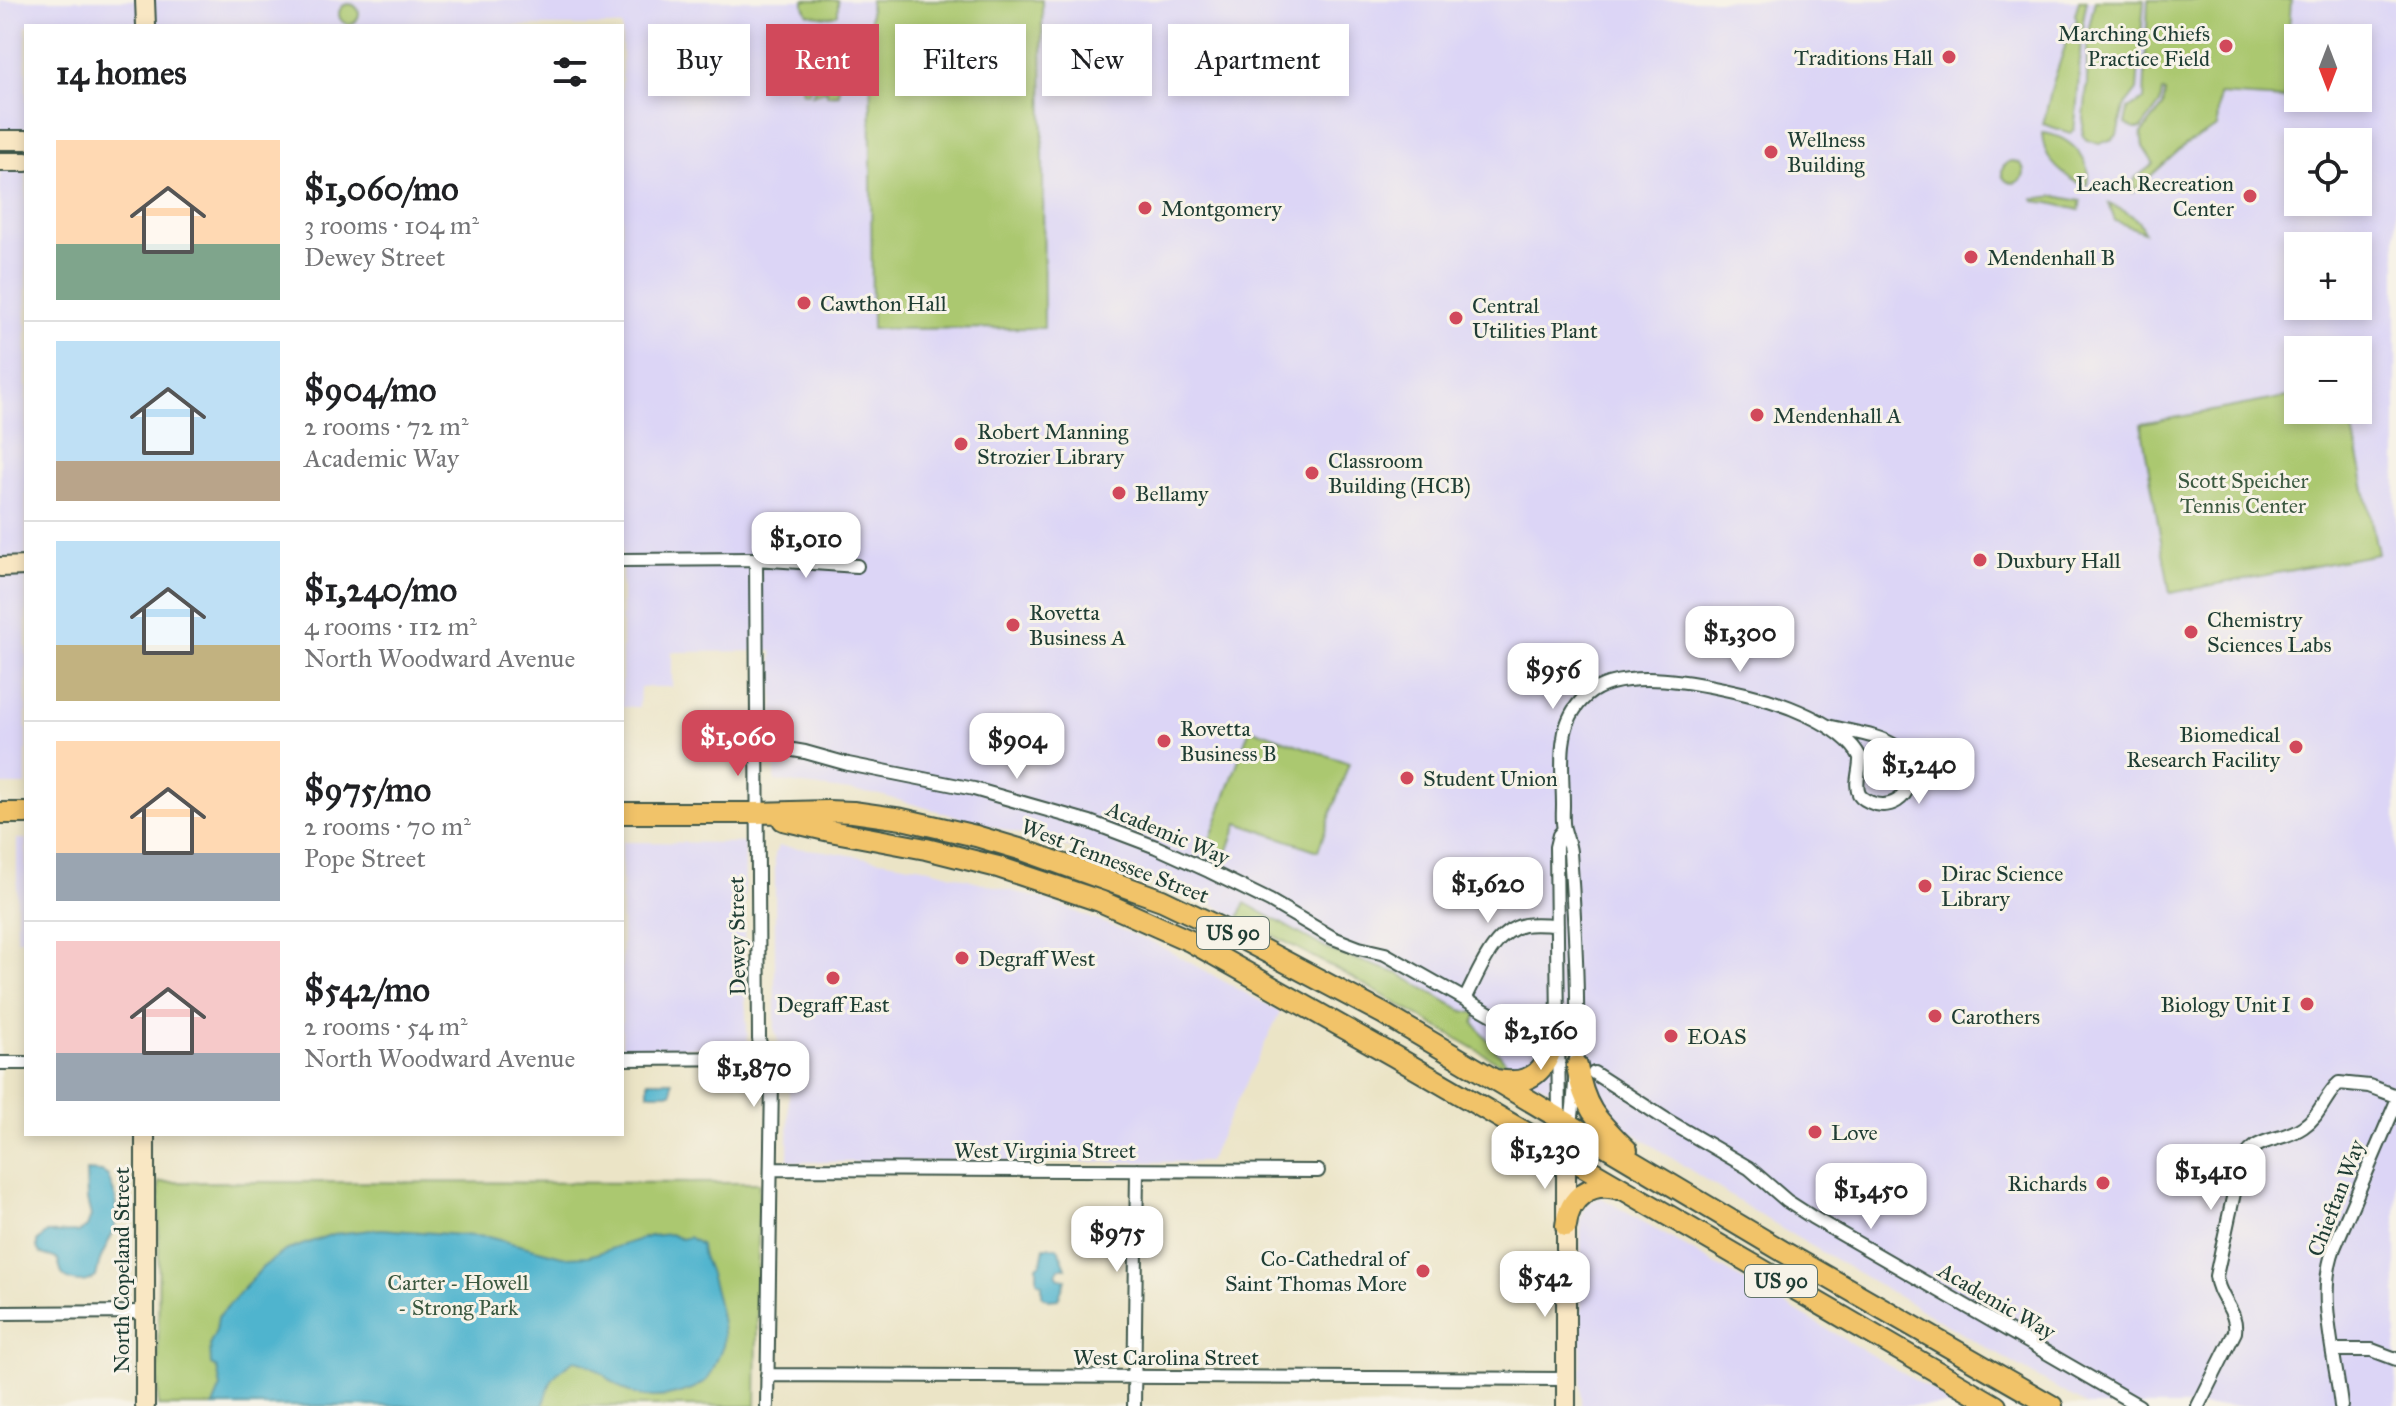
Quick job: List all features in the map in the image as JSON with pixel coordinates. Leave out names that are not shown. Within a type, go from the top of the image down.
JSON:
[{"type":"main road","name":"West Tennessee Street","points":[[624,813],[853,812],[902,819],[976,836],[1070,865],[1162,900],[1384,1014],[2052,1406]]},
{"type":"main road","points":[[0,813],[24,813]]},
{"type":"main road","name":"West Tennessee Street","points":[[756,813],[926,849],[1054,884],[1123,910],[1213,952],[1996,1406]]},
{"type":"main road","points":[[1493,1079],[1513,1082],[1535,1075],[1548,1058],[1559,1025]]},
{"type":"main road","points":[[1585,1070],[1584,1097],[1593,1115],[1650,1172]]},
{"type":"main road","points":[[1566,1226],[1574,1204],[1594,1187],[1608,1186],[1627,1191]]},
{"type":"street","points":[[145,0],[146,24]]},
{"type":"street","points":[[0,140],[24,140]]},
{"type":"street","points":[[0,162],[24,162]]},
{"type":"street","points":[[624,560],[756,559],[857,566]]},
{"type":"street","name":"Dewey Street","points":[[756,559],[759,1039],[772,1080],[767,1406]]},
{"type":"street","points":[[0,567],[24,566]]},
{"type":"street","points":[[1565,1122],[1585,1070],[1568,841],[1564,829],[1563,750],[1571,716],[1582,700],[1604,685],[1637,679],[1717,688],[1770,701],[1828,726],[1884,741],[1899,749],[1908,761],[1910,776],[1903,797],[1884,805],[1862,798],[1858,788],[1861,761],[1858,753],[1844,737],[1828,726]]},
{"type":"street","name":"Academic Way","points":[[757,744],[974,789],[1049,809],[1113,831],[1221,876],[1333,938],[1385,954],[1533,1038]]},
{"type":"street","points":[[1564,829],[1556,847],[1559,1025],[1566,1156],[1566,1406]]},
{"type":"street","points":[[1465,999],[1494,946],[1507,932],[1527,925],[1557,925]]},
{"type":"street","points":[[624,1059],[764,1058]]},
{"type":"street","points":[[0,1063],[24,1063]]},
{"type":"street","name":"Academic Way","points":[[1585,1070],[1749,1168],[1787,1201],[1812,1217],[2139,1406]]},
{"type":"street","points":[[2198,1406],[2235,1332],[2235,1319],[2219,1294],[2216,1276],[2245,1155],[2260,1143],[2304,1127],[2339,1083],[2364,1084],[2396,1096]]},
{"type":"street","name":"Chieftan Way","points":[[2341,1406],[2327,1295],[2332,1252],[2396,1103]]},
{"type":"street","name":"North Copeland Street","points":[[145,1136],[145,1406]]},
{"type":"street","name":"West Virginia Street","points":[[772,1169],[1318,1171]]},
{"type":"street","points":[[1134,1406],[1137,1170]]},
{"type":"street","points":[[0,1313],[146,1312]]},
{"type":"street","points":[[2333,1350],[2372,1350],[2396,1359]]},
{"type":"street","name":"West Carolina Street","points":[[767,1375],[1566,1379]]},
{"type":"shaded area","points":[[0,0],[2396,0],[2396,1406],[2087,1406],[1777,1226],[1613,1120],[1513,1071],[1351,977],[1216,906],[1126,868],[1063,846],[880,795],[775,781],[772,651],[672,652],[672,687],[640,687],[639,707],[624,707],[624,24],[24,24],[24,785],[0,785]]},
{"type":"shaded area","points":[[17,839],[24,839],[24,939],[17,939]]},
{"type":"shaded area","points":[[624,842],[745,843],[746,1047],[624,1048]]},
{"type":"shaded area","points":[[778,846],[923,867],[1046,900],[1154,943],[1280,1012],[1208,1162],[788,1160],[789,1076],[775,1031],[775,854]]},
{"type":"shaded area","points":[[1602,1197],[1959,1406],[1581,1406],[1581,1222],[1590,1202]]},
{"type":"green space","points":[[804,0],[838,0],[838,14],[827,17],[808,14]]},
{"type":"green space","points":[[870,0],[1042,0],[1044,328],[872,329],[871,96],[879,96],[879,24],[870,24]]},
{"type":"green space","points":[[2079,0],[2087,0],[2074,130],[2070,133],[2043,124],[2072,25],[2077,21],[2075,15]]},
{"type":"green space","points":[[2095,0],[2144,0],[2137,90],[2124,107],[2117,135],[2099,144],[2083,136],[2087,36]]},
{"type":"green space","name":"Marching Chiefs Practice Field","points":[[2148,0],[2291,0],[2289,24],[2284,24],[2284,99],[2219,95],[2217,127],[2185,145],[2133,192],[2135,178],[2154,164],[2143,147],[2141,134],[2163,107],[2165,92],[2162,92],[2160,104],[2141,129],[2125,124],[2128,109],[2144,100]]},
{"type":"green space","points":[[349,4],[356,7],[359,14],[356,21],[349,24],[342,21],[339,14],[342,7]]},
{"type":"green space","points":[[2042,133],[2061,138],[2076,150],[2086,166],[2087,185],[2083,180],[2078,183],[2070,178],[2052,162]]},
{"type":"green space","points":[[2013,161],[2021,164],[2024,172],[2021,180],[2013,183],[2005,180],[2002,172],[2005,164]]},
{"type":"green space","points":[[2055,196],[2081,201],[2079,210],[2033,199]]},
{"type":"green space","points":[[2109,204],[2134,218],[2144,232],[2115,221]]},
{"type":"green space","name":"Scott Speicher Tennis Center","points":[[2284,398],[2284,424],[2352,424],[2378,554],[2170,593],[2141,424]]},
{"type":"green space","points":[[1250,728],[1349,763],[1318,851],[1238,823],[1225,858],[1206,851]]},
{"type":"green space","points":[[1245,903],[1329,950],[1399,974],[1463,1011],[1477,1013],[1474,1023],[1513,1071],[1351,977],[1239,917]]},
{"type":"green space","name":"Carter - Howell - Strong Park","points":[[159,1182],[759,1183],[756,1406],[158,1406]]},
{"type":"water","points":[[648,1081],[672,1081],[672,1093],[648,1093]]},
{"type":"water","points":[[86,1171],[102,1172],[108,1176],[116,1198],[115,1228],[100,1260],[96,1277],[78,1282],[65,1277],[58,1260],[41,1253],[37,1242],[47,1233],[78,1232],[87,1227],[91,1216]]},
{"type":"water","points":[[381,1229],[488,1237],[566,1257],[589,1256],[650,1236],[670,1234],[682,1239],[689,1237],[701,1245],[720,1310],[723,1346],[707,1380],[692,1389],[665,1396],[651,1397],[629,1392],[592,1366],[575,1360],[553,1378],[543,1406],[213,1406],[221,1387],[217,1368],[211,1365],[210,1343],[218,1317],[263,1267],[285,1251],[333,1234]]},
{"type":"water","points":[[1044,1248],[1058,1248],[1066,1268],[1059,1268],[1056,1274],[1066,1279],[1058,1299],[1049,1300],[1042,1296],[1042,1284],[1037,1281],[1037,1266],[1041,1263]]},
{"type":"tunnel","points":[[1533,1038],[1584,1067]]},
{"type":"place","name":"Marching Chiefs Practice Field","points":[[2226,46]]},
{"type":"place","name":"Traditions Hall","points":[[1949,57]]},
{"type":"place","name":"Wellness Building","points":[[1771,152]]},
{"type":"place","name":"Leach Recreation Center","points":[[2250,196]]},
{"type":"place","name":"Montgomery","points":[[1145,208]]},
{"type":"place","name":"Mendenhall B","points":[[1971,257]]},
{"type":"place","name":"Cawthon Hall","points":[[804,303]]},
{"type":"place","name":"Central Utilities Plant","points":[[1456,318]]},
{"type":"place","name":"Mendenhall A","points":[[1757,415]]},
{"type":"place","name":"Robert Manning Strozier Library","points":[[961,444]]},
{"type":"place","name":"Classroom Building (HCB)","points":[[1312,473]]},
{"type":"place","name":"Bellamy","points":[[1119,493]]},
{"type":"place","name":"Duxbury Hall","points":[[1980,560]]},
{"type":"place","name":"Rovetta Business A","points":[[1013,625]]},
{"type":"place","name":"Chemistry Sciences Labs","points":[[2191,632]]},
{"type":"place","name":"Rovetta Business B","points":[[1164,741]]},
{"type":"place","name":"Biomedical Research Facility","points":[[2296,747]]},
{"type":"place","name":"Student Union","points":[[1407,778]]},
{"type":"place","name":"Dirac Science Library","points":[[1925,886]]},
{"type":"place","name":"Degraff West","points":[[962,958]]},
{"type":"place","name":"Degraff East","points":[[833,978]]},
{"type":"place","name":"Biology Unit I","points":[[2307,1004]]},
{"type":"place","name":"Carothers","points":[[1935,1016]]},
{"type":"place","name":"EOAS","points":[[1671,1036]]},
{"type":"place","name":"Love","points":[[1815,1132]]},
{"type":"place","name":"Richards","points":[[2103,1183]]},
{"type":"place","name":"Co-Cathedral of Saint Thomas More","points":[[1423,1271]]}]
